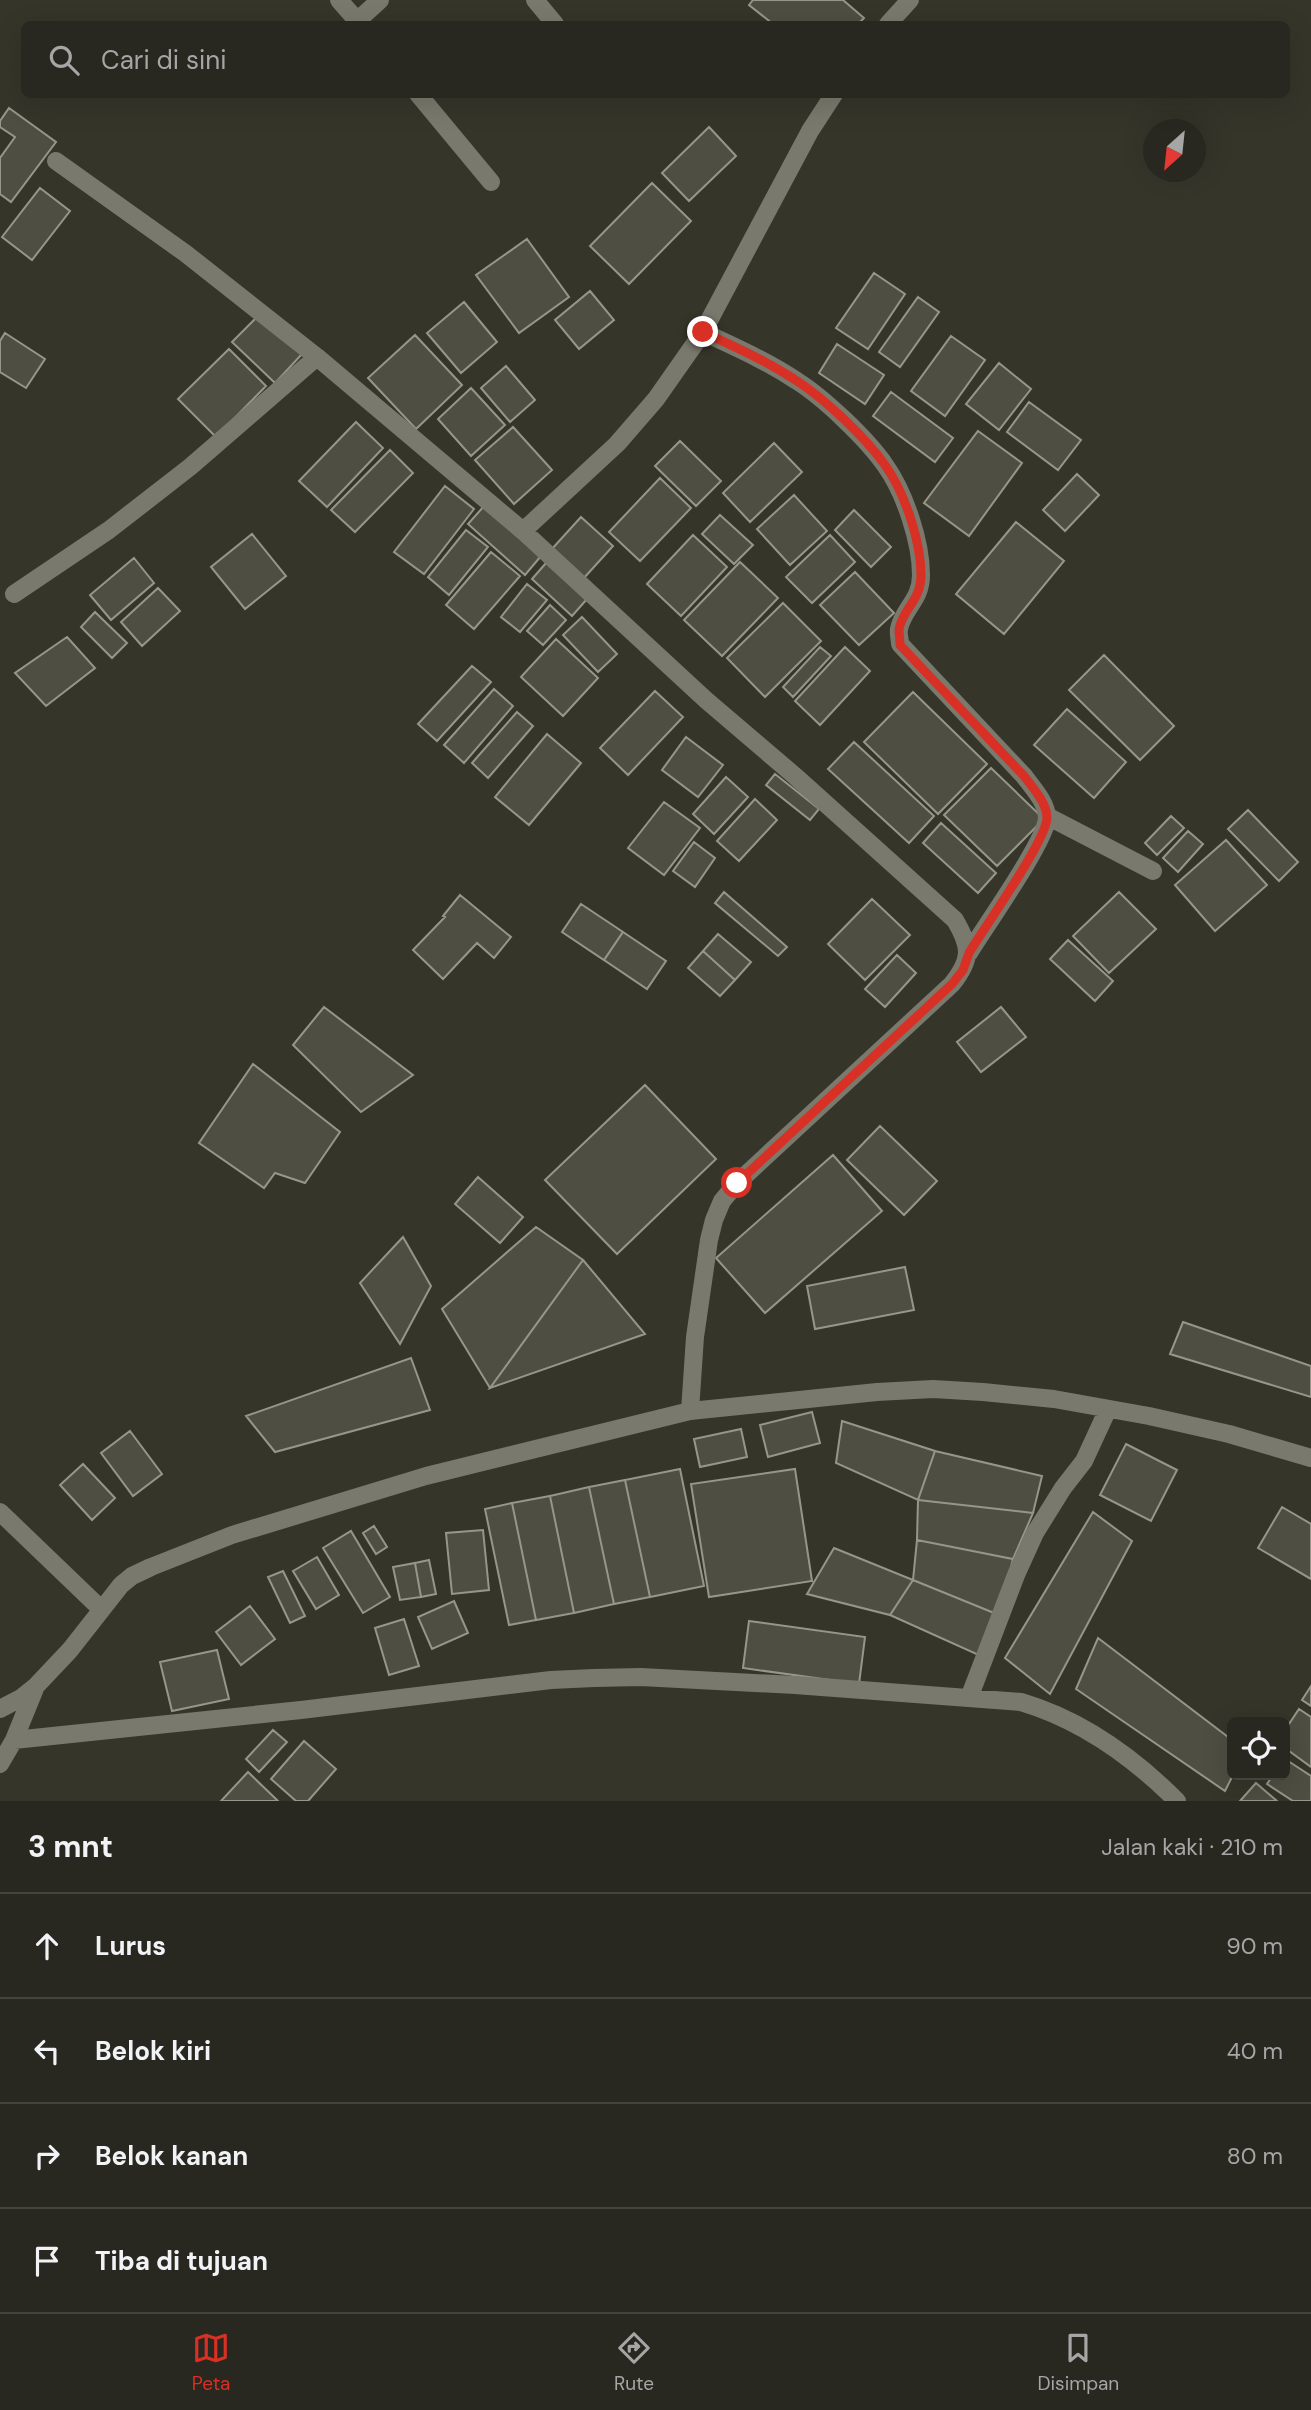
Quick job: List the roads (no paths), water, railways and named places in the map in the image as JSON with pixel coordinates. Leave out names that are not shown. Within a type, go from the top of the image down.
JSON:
[{"type":"street","points":[[339,0],[356,21]]},
{"type":"street","points":[[360,21],[380,0]]},
{"type":"street","points":[[536,0],[553,21]]},
{"type":"street","points":[[891,21],[910,0]]},
{"type":"street","points":[[421,98],[491,182]]},
{"type":"street","points":[[523,531],[617,444],[656,399],[703,332],[810,131],[831,98]]},
{"type":"street","points":[[56,162],[185,253],[317,357],[523,531],[706,700],[955,920],[964,935],[969,953]]},
{"type":"street","points":[[690,1411],[695,1337],[709,1240],[713,1220],[722,1201],[747,1174],[952,984],[963,970],[969,953],[1039,840],[1047,816],[1040,797],[1024,776],[900,645],[899,629],[904,615],[916,600],[921,578],[919,544],[907,509],[886,466],[844,420],[800,382],[755,355],[703,332]]},
{"type":"street","points":[[14,594],[119,523],[190,467],[317,357]]},
{"type":"street","points":[[1047,816],[1153,871]]},
{"type":"street","points":[[0,1709],[22,1698],[36,1686],[70,1650],[121,1585],[132,1576],[232,1535],[426,1476],[690,1411],[933,1389],[1054,1399],[1229,1434],[1311,1458]]},
{"type":"street","points":[[970,1698],[1016,1575],[1035,1533],[1063,1488],[1084,1461],[1108,1409]]},
{"type":"street","points":[[0,1512],[101,1609]]},
{"type":"street","points":[[14,1740],[551,1680],[641,1677],[795,1685],[1021,1702],[1075,1723],[1133,1760],[1177,1801]]},
{"type":"street","points":[[0,1764],[14,1740],[36,1686]]}]
